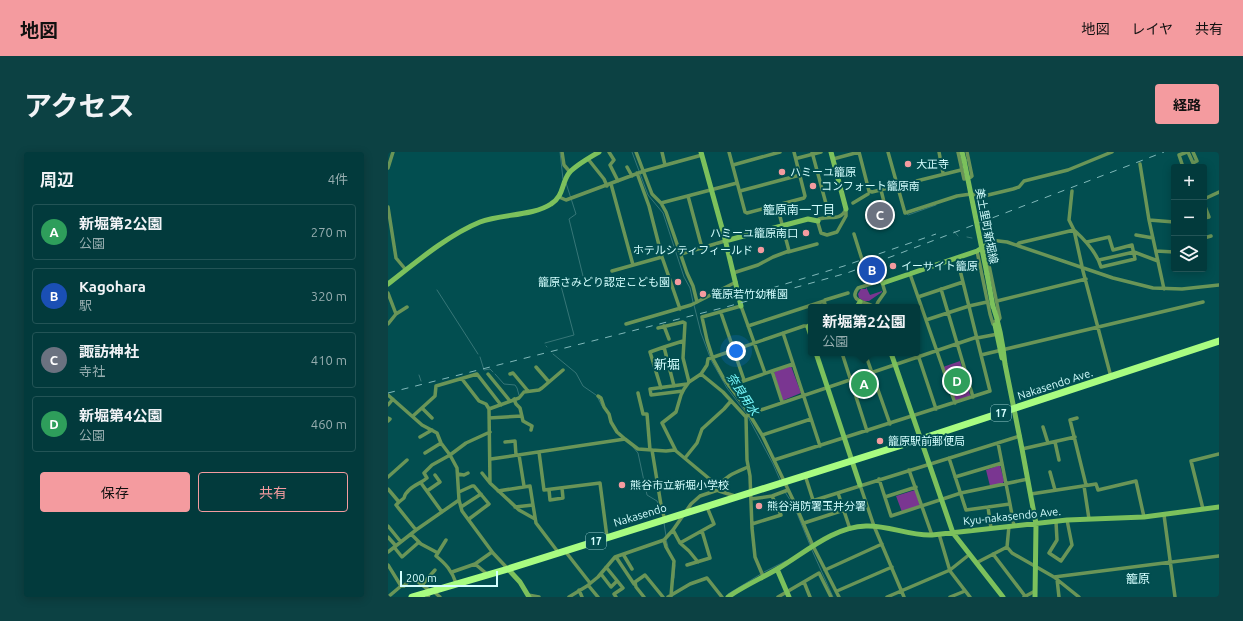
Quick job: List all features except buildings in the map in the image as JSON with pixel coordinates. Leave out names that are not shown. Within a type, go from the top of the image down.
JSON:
[{"type":"highway","name":"Nakasendo Ave.","points":[[782,483],[852,460],[921,440],[1219,341]]},
{"type":"highway","name":"Nakasendo","points":[[412,597],[430,593],[486,574],[508,569],[736,496],[751,495],[782,483]]},
{"type":"main road","points":[[388,284],[449,240],[480,222],[539,209],[549,205],[559,197],[570,172],[599,152]]},
{"type":"main road","points":[[831,152],[846,209]]},
{"type":"main road","name":"美土里町新堀線","points":[[962,152],[1020,436],[1036,524],[1035,597]]},
{"type":"main road","points":[[701,154],[712,190],[741,306]]},
{"type":"main road","points":[[725,241],[808,219],[818,221]]},
{"type":"main road","points":[[883,284],[977,251],[985,246]]},
{"type":"main road","points":[[817,356],[860,485]]},
{"type":"main road","points":[[892,356],[953,533],[1003,597]]},
{"type":"main road","name":"Kyu-nakasendo Ave.","points":[[728,597],[777,569],[831,535],[859,526],[874,526],[912,534],[932,535],[1067,520],[1144,517],[1219,507]]},
{"type":"main road","points":[[508,569],[520,582],[529,596]]},
{"type":"main road","points":[[777,569],[788,594]]},
{"type":"street","points":[[388,168],[393,152]]},
{"type":"street","points":[[562,152],[564,165],[570,172]]},
{"type":"street","points":[[609,152],[614,160],[610,165],[618,181]]},
{"type":"street","points":[[636,152],[652,194],[661,203],[669,219],[680,254],[693,286],[696,302]]},
{"type":"street","points":[[662,152],[665,165]]},
{"type":"street","points":[[729,152],[745,212],[747,213],[804,198],[806,196],[794,152]]},
{"type":"street","points":[[732,165],[780,152]]},
{"type":"street","points":[[798,158],[812,153],[821,152]]},
{"type":"street","points":[[833,159],[859,152],[869,191],[872,192],[943,173],[961,170]]},
{"type":"street","points":[[888,152],[905,212],[945,199],[971,194],[984,196],[1013,189],[1019,187],[1024,181],[1068,170],[1112,152]]},
{"type":"street","points":[[939,152],[943,173]]},
{"type":"street","points":[[958,152],[963,178],[968,178]]},
{"type":"street","points":[[967,152],[972,176],[968,178]]},
{"type":"street","points":[[1182,164],[1179,155],[1185,152],[1193,162],[1202,159]]},
{"type":"street","points":[[1193,152],[1197,161]]},
{"type":"street","points":[[812,153],[822,194],[828,211]]},
{"type":"street","points":[[559,197],[566,200],[609,185],[637,173],[701,154]]},
{"type":"street","points":[[588,160],[609,185],[633,265]]},
{"type":"street","points":[[932,162],[940,160]]},
{"type":"street","points":[[1140,164],[1149,220],[1164,289]]},
{"type":"street","points":[[627,167],[632,176]]},
{"type":"street","points":[[637,173],[649,206],[662,257],[680,309]]},
{"type":"street","points":[[740,191],[800,175]]},
{"type":"street","points":[[968,178],[971,194]]},
{"type":"street","points":[[661,203],[737,183]]},
{"type":"street","points":[[880,190],[886,210]]},
{"type":"street","points":[[1072,191],[1069,220],[1074,230],[1110,377]]},
{"type":"street","points":[[1207,198],[1219,192]]},
{"type":"street","points":[[853,203],[868,194]]},
{"type":"street","points":[[688,196],[702,248]]},
{"type":"street","points":[[777,205],[789,251],[788,252]]},
{"type":"street","points":[[388,209],[396,258],[406,270]]},
{"type":"street","points":[[846,209],[846,216],[839,230],[835,233],[827,235],[822,234],[818,221],[827,217],[840,217],[846,209]]},
{"type":"street","points":[[1149,220],[1171,222]]},
{"type":"street","points":[[1074,230],[1087,242],[1102,267],[1135,259],[1132,245],[1113,250],[1109,237],[1087,242]]},
{"type":"street","points":[[1017,245],[1074,230]]},
{"type":"street","points":[[854,234],[866,271],[878,266]]},
{"type":"street","points":[[1136,235],[1153,238]]},
{"type":"street","points":[[1207,237],[1211,236]]},
{"type":"street","points":[[920,356],[957,343],[998,334],[990,314],[992,302],[985,246],[989,241],[993,240],[1017,245],[1117,279],[1153,288],[1195,288],[1219,285]]},
{"type":"street","points":[[680,254],[725,241]]},
{"type":"street","points":[[733,273],[758,265],[773,257],[817,244]]},
{"type":"street","points":[[977,251],[992,302]]},
{"type":"street","points":[[1156,251],[1171,252]]},
{"type":"street","points":[[1099,260],[1134,252],[1158,260]]},
{"type":"street","points":[[612,271],[662,257]]},
{"type":"street","points":[[774,460],[990,391],[957,258]]},
{"type":"street","points":[[910,274],[955,403]]},
{"type":"street","points":[[926,320],[970,306],[1086,279]]},
{"type":"street","points":[[858,304],[855,295],[858,288],[881,281],[885,294],[877,304]]},
{"type":"street","points":[[626,324],[691,306],[736,282]]},
{"type":"street","points":[[918,297],[963,282]]},
{"type":"street","points":[[941,289],[973,397]]},
{"type":"street","points":[[388,293],[396,314]]},
{"type":"street","points":[[825,300],[848,293]]},
{"type":"street","points":[[815,304],[824,301],[825,304]]},
{"type":"street","points":[[981,355],[1203,302]]},
{"type":"street","points":[[765,373],[741,306],[721,313],[702,317],[710,358],[762,436],[774,460],[785,491],[796,506],[804,523],[811,547],[839,597]]},
{"type":"street","points":[[748,326],[808,306]]},
{"type":"street","points":[[388,324],[396,314],[407,307]]},
{"type":"street","points":[[721,313],[744,380]]},
{"type":"street","points":[[658,328],[683,322],[685,323],[683,358],[688,383]]},
{"type":"street","points":[[736,496],[719,491],[712,481],[675,450],[662,423],[676,412],[683,391],[688,383],[700,374],[710,358],[808,325]]},
{"type":"street","points":[[664,326],[669,339]]},
{"type":"street","points":[[783,333],[820,446]]},
{"type":"street","points":[[661,388],[650,352],[683,341]]},
{"type":"street","points":[[664,347],[674,386]]},
{"type":"street","points":[[843,356],[867,430]]},
{"type":"street","points":[[866,356],[890,424]]},
{"type":"street","points":[[748,415],[919,356],[936,409]]},
{"type":"street","points":[[729,386],[793,364]]},
{"type":"street","points":[[536,367],[549,382]]},
{"type":"street","points":[[489,409],[519,398],[524,392],[538,390],[563,370]]},
{"type":"street","points":[[772,371],[782,402]]},
{"type":"street","points":[[510,374],[513,373],[528,391]]},
{"type":"street","points":[[413,416],[435,396],[436,386],[477,374],[501,405]]},
{"type":"street","points":[[488,374],[520,408],[523,422],[532,426],[531,430]]},
{"type":"street","points":[[700,374],[723,392],[731,401],[748,415]]},
{"type":"street","points":[[462,379],[479,401],[486,404],[489,409],[491,459],[490,483]]},
{"type":"street","points":[[683,391],[651,395],[650,389],[688,383]]},
{"type":"street","points":[[855,394],[877,387]]},
{"type":"street","points":[[638,393],[643,414],[647,414],[651,450],[662,511],[665,519]]},
{"type":"street","points":[[388,394],[422,425],[437,433],[457,468],[459,500],[462,511],[492,552],[508,569]]},
{"type":"street","points":[[598,396],[601,398],[604,407],[610,415],[611,422],[618,432],[638,449],[666,451],[675,450]]},
{"type":"street","points":[[388,405],[393,399]]},
{"type":"street","points":[[685,458],[697,443],[702,429],[731,401]]},
{"type":"street","points":[[422,408],[432,418]]},
{"type":"street","points":[[748,415],[746,460],[751,495],[755,557],[763,576]]},
{"type":"street","points":[[489,418],[522,416]]},
{"type":"street","points":[[1077,418],[1070,420],[1085,485],[1089,519]]},
{"type":"street","points":[[762,436],[811,419]]},
{"type":"street","points":[[1043,427],[1048,443]]},
{"type":"street","points":[[420,437],[432,430]]},
{"type":"street","points":[[416,530],[396,505],[416,484],[421,483],[427,478],[424,472],[432,464],[450,455],[466,443],[490,432]]},
{"type":"street","points":[[796,506],[1020,436]]},
{"type":"street","points":[[1022,449],[1074,437]]},
{"type":"street","points":[[491,459],[625,439]]},
{"type":"street","points":[[505,442],[515,441],[524,486]]},
{"type":"street","points":[[1055,442],[1059,460]]},
{"type":"street","points":[[425,453],[442,443]]},
{"type":"street","points":[[998,443],[1010,504],[1011,526],[1007,548]]},
{"type":"street","points":[[539,452],[544,490],[600,483],[607,537]]},
{"type":"street","points":[[1203,510],[1191,461],[1219,454]]},
{"type":"street","points":[[949,458],[966,510],[1010,504]]},
{"type":"street","points":[[388,477],[406,460]]},
{"type":"street","points":[[955,477],[1002,463]]},
{"type":"street","points":[[569,597],[589,584],[616,557],[664,540],[694,500],[717,488],[729,474],[748,467]]},
{"type":"street","points":[[910,470],[932,535]]},
{"type":"street","points":[[1050,472],[1055,490]]},
{"type":"street","points":[[458,474],[464,475],[468,473]]},
{"type":"street","points":[[482,473],[490,483],[515,507],[535,519]]},
{"type":"street","points":[[427,491],[440,482],[435,475]]},
{"type":"street","points":[[805,476],[813,500]]},
{"type":"street","points":[[879,479],[891,516],[961,493],[1028,479]]},
{"type":"street","points":[[1031,494],[1096,484],[1098,490],[1136,481],[1144,517]]},
{"type":"street","points":[[421,483],[442,512]]},
{"type":"street","points":[[860,485],[874,526],[904,597]]},
{"type":"street","points":[[459,492],[474,486],[489,504],[469,519]]},
{"type":"street","points":[[498,491],[530,486],[536,523],[589,584],[598,597]]},
{"type":"street","points":[[885,497],[916,487]]},
{"type":"street","points":[[549,490],[550,500],[563,498],[562,488]]},
{"type":"street","points":[[388,489],[399,502]]},
{"type":"street","points":[[751,495],[772,496],[785,491]]},
{"type":"street","points":[[838,493],[850,529]]},
{"type":"street","points":[[461,507],[481,494]]},
{"type":"street","points":[[752,524],[781,515],[772,496]]},
{"type":"street","points":[[388,552],[416,530],[459,500]]},
{"type":"street","points":[[515,507],[533,504]]},
{"type":"street","points":[[680,543],[714,524],[707,506]]},
{"type":"street","points":[[988,507],[991,528]]},
{"type":"street","points":[[804,523],[844,510]]},
{"type":"street","points":[[1164,515],[1175,597]]},
{"type":"street","points":[[1056,522],[1057,540],[1049,553],[1061,561],[1072,545],[1067,520]]},
{"type":"street","points":[[388,526],[401,542]]},
{"type":"street","points":[[673,530],[680,543],[698,562]]},
{"type":"street","points":[[687,565],[710,558],[702,531]]},
{"type":"street","points":[[411,534],[419,542],[438,553]]},
{"type":"street","points":[[939,534],[950,570],[970,597]]},
{"type":"street","points":[[388,537],[402,557],[419,542]]},
{"type":"street","points":[[446,540],[436,556],[443,561],[452,572],[456,583]]},
{"type":"street","points":[[664,540],[666,548],[674,561],[670,596]]},
{"type":"street","points":[[825,570],[882,544]]},
{"type":"street","points":[[1007,548],[1012,553],[1056,578],[1079,597]]},
{"type":"street","points":[[976,563],[1007,548]]},
{"type":"street","points":[[452,572],[475,564],[492,552]]},
{"type":"street","points":[[623,554],[632,569]]},
{"type":"street","points":[[887,597],[950,570],[970,554]]},
{"type":"street","points":[[993,554],[1024,596],[1036,591]]},
{"type":"street","points":[[1056,578],[1219,556]]},
{"type":"street","points":[[616,557],[644,597]]},
{"type":"street","points":[[475,564],[486,574]]},
{"type":"street","points":[[388,566],[401,586]]},
{"type":"street","points":[[837,591],[892,567]]},
{"type":"street","points":[[606,568],[622,588],[614,594],[616,597]]},
{"type":"street","points":[[422,585],[435,570]]},
{"type":"street","points":[[778,597],[788,594],[819,573],[831,597]]},
{"type":"street","points":[[600,574],[611,587],[617,581]]},
{"type":"street","points":[[635,585],[635,582],[645,575],[663,597]]},
{"type":"street","points":[[388,597],[401,586],[404,586],[412,577],[430,593],[440,597]]},
{"type":"street","points":[[670,596],[690,584],[707,578],[722,597]]},
{"type":"street","points":[[1056,578],[1059,597]]},
{"type":"street","points":[[804,582],[810,597]]},
{"type":"street","points":[[579,590],[582,597]]},
{"type":"street","points":[[950,597],[965,591]]},
{"type":"street","points":[[529,596],[539,597]]},
{"type":"shaded area","points":[[866,287],[870,295],[882,292],[869,301],[864,301],[859,298],[858,294],[861,289],[866,289]]},
{"type":"shaded area","points":[[960,361],[970,397],[956,401],[943,367]]},
{"type":"shaded area","points":[[791,366],[801,393],[782,400],[774,372]]},
{"type":"shaded area","points":[[870,375],[875,385],[874,387],[858,393],[856,392],[853,381]]},
{"type":"shaded area","points":[[1000,465],[1004,481],[1003,483],[990,486],[986,470]]},
{"type":"shaded area","points":[[915,490],[920,505],[902,512],[896,496]]},
{"type":"waterway","points":[[560,152],[563,179]]},
{"type":"waterway","name":"奈良用水","points":[[632,152],[648,195],[663,213],[684,277],[690,288],[693,302]]},
{"type":"waterway","points":[[566,183],[576,214],[569,219],[583,276]]},
{"type":"waterway","points":[[907,214],[908,215],[936,205]]},
{"type":"waterway","points":[[954,231],[958,236]]},
{"type":"waterway","points":[[967,237],[972,238]]},
{"type":"waterway","points":[[545,343],[574,335],[560,282],[579,277]]},
{"type":"waterway","points":[[437,290],[478,354]]},
{"type":"waterway","name":"奈良用水","points":[[694,305],[701,333],[710,357]]},
{"type":"waterway","points":[[553,354],[576,373],[583,386],[596,395]]},
{"type":"waterway","points":[[480,357],[484,370],[490,369],[493,372]]},
{"type":"waterway","name":"奈良用水","points":[[711,360],[727,388],[747,414]]},
{"type":"waterway","points":[[495,374],[504,384],[515,385],[519,395]]},
{"type":"waterway","points":[[419,375],[421,381]]},
{"type":"waterway","points":[[598,398],[602,406]]},
{"type":"waterway","name":"奈良用水","points":[[748,417],[780,480]]},
{"type":"waterway","points":[[633,447],[638,453],[647,495],[657,501],[659,506]]},
{"type":"waterway","name":"奈良用水","points":[[785,492],[794,506],[810,545]]},
{"type":"waterway","points":[[664,523],[666,536]]},
{"type":"waterway","points":[[666,539],[668,547]]},
{"type":"waterway","name":"奈良用水","points":[[811,548],[833,597]]},
{"type":"waterway","points":[[764,572],[786,561]]},
{"type":"waterway","points":[[674,578],[675,565]]},
{"type":"waterway","points":[[728,594],[761,574]]},
{"type":"railway","points":[[388,393],[726,307],[847,273],[1164,152]]},
{"type":"railway","points":[[772,288],[844,266],[936,234]]},
{"type":"place","name":"大正寺","points":[[908,164]]},
{"type":"place","name":"ハミーユ籠原","points":[[782,172]]},
{"type":"place","name":"コンフォート籠原南","points":[[813,186]]},
{"type":"place","name":"諏訪神社","points":[[880,215]]},
{"type":"place","name":"ハミーユ籠原南口","points":[[806,233]]},
{"type":"place","name":"ホテルシティフィールド","points":[[761,250]]},
{"type":"place","name":"イーサイト籠原","points":[[893,266]]},
{"type":"place","name":"Kagohara","points":[[872,270]]},
{"type":"place","name":"籠原さみどり認定こども園","points":[[678,282]]},
{"type":"place","name":"篭原若竹幼稚園","points":[[703,294]]},
{"type":"place","name":"新堀第4公園","points":[[957,381]]},
{"type":"place","name":"新堀第2公園","points":[[864,384]]},
{"type":"place","name":"籠原駅前郵便局","points":[[880,441]]},
{"type":"place","name":"熊谷市立新堀小学校","points":[[622,485]]},
{"type":"place","name":"熊谷消防署玉井分署","points":[[759,506]]},
{"type":"district","name":"籠原南一丁目","points":[[799,209]]},
{"type":"district","name":"新堀","points":[[667,364]]},
{"type":"district","name":"籠原","points":[[1138,578]]}]
